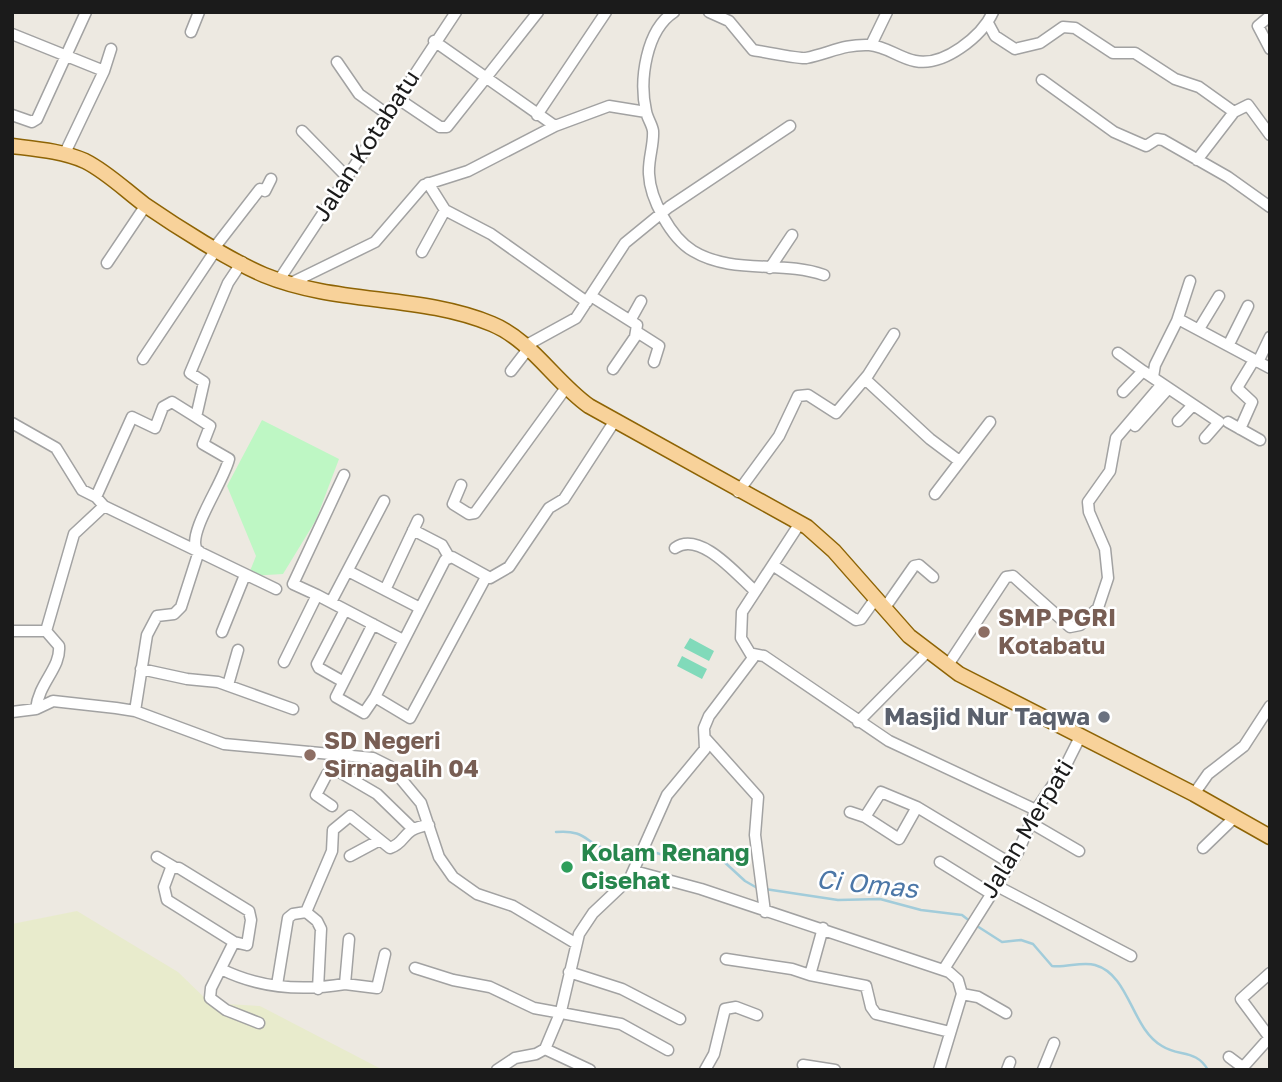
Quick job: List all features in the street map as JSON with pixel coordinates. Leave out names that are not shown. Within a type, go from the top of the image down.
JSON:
[{"type":"main road","points":[[12,146],[64,155],[101,170],[146,205],[242,262],[284,282],[472,318],[501,328],[526,348],[565,388],[614,422],[738,492],[800,523],[834,551],[880,604],[928,651],[948,665],[983,688],[1194,793],[1270,837]]},
{"type":"street","points":[[12,115],[32,122],[37,119],[86,12]]},
{"type":"street","points":[[191,32],[199,12]]},
{"type":"street","name":"Jalan Kotabatu","points":[[284,282],[346,176],[434,41],[456,12]]},
{"type":"street","points":[[397,98],[444,128],[489,76],[538,12]]},
{"type":"street","points":[[537,115],[606,12]]},
{"type":"street","points":[[674,12],[666,18],[652,42],[646,76],[646,112],[653,134],[649,179],[662,212],[679,240],[691,250],[716,261],[770,268],[807,269],[824,275]]},
{"type":"street","points":[[709,12],[729,21],[753,50],[806,58],[837,47],[871,45],[912,61],[937,60],[956,50],[988,23],[993,12]]},
{"type":"street","points":[[871,45],[887,12]]},
{"type":"street","points":[[1270,16],[1258,24],[1270,49]]},
{"type":"street","points":[[988,23],[995,36],[1015,49],[1040,43],[1063,27],[1075,28],[1113,53],[1135,53],[1175,79],[1199,87],[1234,111]]},
{"type":"street","points":[[12,34],[104,71]]},
{"type":"street","points":[[434,41],[489,76],[537,115],[555,126]]},
{"type":"street","points":[[64,155],[87,113],[111,49]]},
{"type":"street","points":[[337,62],[359,94],[387,114]]},
{"type":"street","points":[[1042,80],[1114,132],[1146,146],[1157,139],[1163,140],[1270,206]]},
{"type":"street","points":[[1197,160],[1234,111],[1248,105],[1270,135]]},
{"type":"street","points":[[284,282],[375,242],[419,188],[468,171],[555,126],[609,106],[646,112]]},
{"type":"street","points":[[510,371],[526,348],[571,322],[589,299],[619,249],[662,212],[790,126]]},
{"type":"street","points":[[302,131],[346,176]]},
{"type":"street","points":[[143,359],[216,247],[260,189],[265,191],[271,178]]},
{"type":"street","points":[[428,184],[444,210],[491,234],[589,299],[631,319],[637,325],[637,331],[613,369]]},
{"type":"street","points":[[107,263],[146,205]]},
{"type":"street","points":[[422,252],[444,210]]},
{"type":"street","points":[[770,268],[792,235]]},
{"type":"street","points":[[196,416],[204,382],[190,373],[228,283],[242,262]]},
{"type":"street","points":[[1120,442],[1156,380],[1155,365],[1177,321],[1190,281]]},
{"type":"street","points":[[1199,329],[1219,296]]},
{"type":"street","points":[[631,319],[641,301]]},
{"type":"street","points":[[1228,344],[1248,306]]},
{"type":"street","points":[[1177,321],[1199,329],[1270,368]]},
{"type":"street","points":[[637,331],[659,346],[654,362]]},
{"type":"street","points":[[738,492],[779,436],[798,396],[808,395],[835,413],[865,379],[894,334]]},
{"type":"street","points":[[1240,429],[1252,401],[1238,391],[1238,386],[1270,337]]},
{"type":"street","points":[[1118,353],[1219,422],[1205,438]]},
{"type":"street","points":[[865,379],[936,444],[958,460]]},
{"type":"street","points":[[1123,392],[1156,380]]},
{"type":"street","points":[[948,665],[1006,577],[1013,576],[1070,627],[1080,625],[1098,608],[1107,587],[1108,564],[1101,538],[1089,512],[1088,502],[1110,471],[1116,438],[1156,380]]},
{"type":"street","points":[[461,485],[453,504],[474,514],[565,388]]},
{"type":"street","points":[[96,497],[132,417],[155,428],[163,407],[172,402],[210,426],[203,444],[229,459],[226,472],[195,535],[197,549],[181,607],[172,615],[157,616],[149,629],[135,711]]},
{"type":"street","points":[[1178,421],[1192,406]]},
{"type":"street","points":[[386,590],[416,525],[442,545],[449,557],[486,577],[496,578],[509,567],[549,508],[565,499],[614,422]]},
{"type":"street","points":[[935,494],[958,460],[990,422]]},
{"type":"street","points":[[1228,422],[1260,440]]},
{"type":"street","points":[[12,423],[56,448],[82,490],[96,497],[104,506],[276,589]]},
{"type":"street","points":[[344,475],[293,584],[403,640]]},
{"type":"street","points":[[331,602],[384,501]]},
{"type":"street","points":[[46,631],[74,534],[104,506]]},
{"type":"street","points":[[800,523],[742,612],[739,626],[743,642],[753,654],[764,656],[858,722],[898,746],[1036,810]]},
{"type":"street","points":[[675,548],[686,543],[702,547],[755,591]]},
{"type":"street","points":[[373,624],[342,681],[337,699],[362,712],[368,711],[449,557]]},
{"type":"street","points":[[774,566],[856,620],[880,604],[914,566],[919,565],[933,577]]},
{"type":"street","points":[[348,571],[421,608]]},
{"type":"street","points":[[222,632],[245,575]]},
{"type":"street","points":[[375,697],[410,718],[486,577]]},
{"type":"street","points":[[284,662],[317,594]]},
{"type":"street","points":[[342,681],[319,668],[317,664],[345,610]]},
{"type":"street","points":[[12,631],[46,631],[57,642],[59,657],[42,683],[36,709]]},
{"type":"street","points":[[228,685],[238,650]]},
{"type":"street","points":[[858,722],[928,651]]},
{"type":"street","points":[[545,1049],[561,1010],[575,943],[588,919],[637,867],[667,795],[705,744],[704,728],[709,716],[750,666],[753,654]]},
{"type":"street","points":[[141,669],[228,685],[293,709]]},
{"type":"street","points":[[12,712],[36,709],[56,701],[135,711],[224,744],[373,758],[394,770],[421,803],[442,864],[463,886],[487,899],[513,906],[575,943]]},
{"type":"street","points":[[1194,793],[1208,774],[1238,752],[1270,706]]},
{"type":"street","name":"Jalan Merpati","points":[[944,969],[1010,863],[1036,810],[1065,767],[1080,737]]},
{"type":"street","points":[[705,744],[758,797],[755,835],[765,912]]},
{"type":"street","points":[[412,828],[377,794],[336,770],[327,774],[316,795],[327,808],[350,817],[378,841],[393,848],[412,828],[429,825]]},
{"type":"street","points":[[865,817],[880,792],[917,807],[1010,863]]},
{"type":"street","points":[[850,812],[865,817],[899,839],[917,807]]},
{"type":"street","points":[[306,912],[332,852],[333,830],[350,817]]},
{"type":"street","points":[[1203,848],[1235,817]]},
{"type":"street","points":[[1031,823],[1079,851]]},
{"type":"street","points":[[350,856],[378,841]]},
{"type":"street","points":[[157,857],[249,911],[248,944],[243,946],[234,942],[167,900],[164,887],[174,867]]},
{"type":"street","points":[[940,862],[1131,956]]},
{"type":"street","points":[[637,867],[765,912],[823,928],[944,969],[958,980],[962,994],[939,1070]]},
{"type":"street","points":[[277,985],[288,918],[293,914],[306,912],[321,929],[318,989]]},
{"type":"street","points":[[810,975],[823,928]]},
{"type":"street","points":[[345,984],[349,939]]},
{"type":"street","points":[[234,942],[211,988],[210,998],[234,1014],[259,1023]]},
{"type":"street","points":[[221,969],[246,981],[277,985],[318,989],[345,984],[377,988],[385,954]]},
{"type":"street","points":[[726,959],[792,969],[866,986],[873,1012],[880,1016],[950,1032]]},
{"type":"street","points":[[415,968],[453,980],[490,987],[534,1008],[561,1010],[621,1024],[668,1049]]},
{"type":"street","points":[[569,972],[622,989],[680,1019]]},
{"type":"street","points":[[1229,1057],[1243,1066],[1270,1038],[1241,999],[1270,973]]},
{"type":"street","points":[[962,994],[978,997],[1006,1013]]},
{"type":"street","points":[[705,1070],[714,1055],[725,1009],[736,1007],[757,1015]]},
{"type":"street","points":[[1043,1070],[1054,1043]]},
{"type":"street","points":[[497,1070],[515,1058],[545,1049],[590,1070]]},
{"type":"street","points":[[803,1065],[835,1070]]},
{"type":"green space","points":[[262,420],[339,459],[316,520],[283,574],[248,576],[256,556],[227,486]]},
{"type":"green space","points":[[690,638],[714,651],[709,661],[684,648]]},
{"type":"green space","points":[[682,656],[707,669],[702,679],[677,666]]},
{"type":"green space","points":[[77,911],[178,972],[210,1003],[260,1006],[383,1070],[12,1070],[12,924]]},
{"type":"waterway","name":"Ci Omas","points":[[556,832],[574,833],[613,851],[639,849]]},
{"type":"waterway","name":"Ci Omas","points":[[646,850],[674,858],[720,858],[745,881],[759,889]]},
{"type":"waterway","name":"Ci Omas","points":[[765,889],[838,900],[880,899],[921,910],[962,915],[971,922]]},
{"type":"waterway","name":"Ci Omas","points":[[977,926],[1002,942],[1021,940],[1033,944],[1052,966],[1090,964],[1107,971],[1116,979],[1152,1038],[1168,1049],[1193,1056],[1208,1070]]},
{"type":"place","name":"SMP PGRI Kotabatu","points":[[984,632]]},
{"type":"place","name":"Masjid Nur Taqwa","points":[[1104,717]]},
{"type":"place","name":"SD Negeri Sirnagalih 04","points":[[310,755]]},
{"type":"place","name":"Kolam Renang Cisehat","points":[[567,867]]}]
